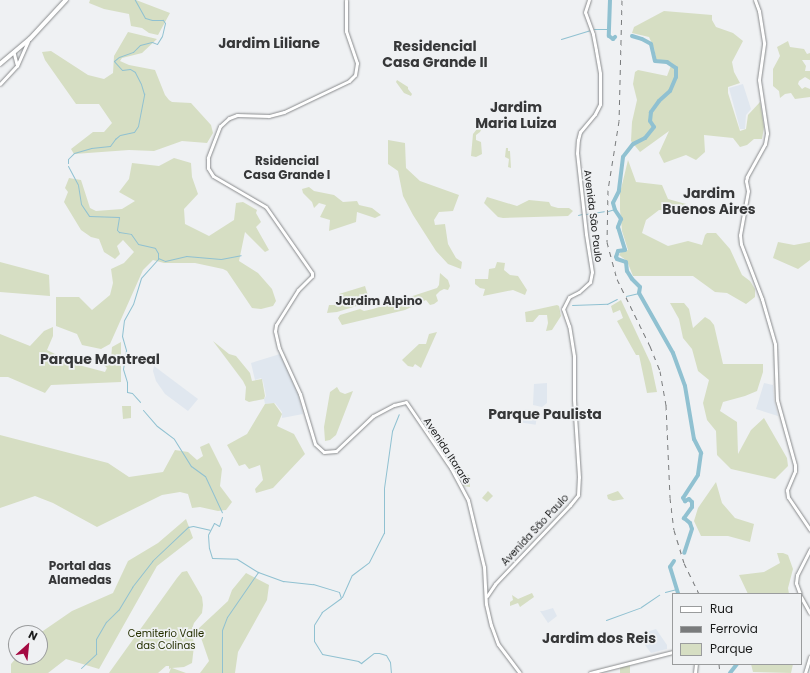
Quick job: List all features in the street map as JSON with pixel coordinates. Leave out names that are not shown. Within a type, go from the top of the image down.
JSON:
[{"type":"main road","points":[[0,64],[28,41],[66,0]]},
{"type":"main road","name":"Avenida Itararé","points":[[346,0],[346,31],[357,63],[356,75],[349,81],[284,112],[269,116],[237,115],[229,118],[220,126],[207,161],[208,168],[213,176],[266,207],[312,273],[312,276],[298,290],[276,325],[275,336],[278,348],[300,394],[315,444],[324,452],[336,451],[371,417],[406,402],[451,468],[467,498],[479,544],[486,583],[486,597]]},
{"type":"main road","name":"Avenida São Paulo","points":[[486,597],[495,584],[578,495],[579,477],[574,399],[574,356],[569,326],[563,309],[569,297],[579,292],[590,282],[592,276],[577,153],[580,132],[595,114],[600,104],[600,72],[593,34],[585,12],[589,0]]},
{"type":"main road","points":[[755,0],[759,11],[763,38],[764,50],[759,80],[767,133],[765,144],[747,176],[746,182],[748,190],[740,235],[741,244],[762,299],[775,344],[777,400],[795,465],[794,473],[787,490],[788,497],[810,530]]},
{"type":"main road","points":[[800,593],[796,583],[797,575],[810,549]]},
{"type":"main road","points":[[486,583],[495,584]]},
{"type":"main road","points":[[486,597],[487,609],[495,635],[504,652],[520,673]]},
{"type":"main road","points":[[802,599],[810,613]]},
{"type":"main road","points":[[805,673],[810,657]]},
{"type":"street","points":[[0,84],[17,63],[28,41]]},
{"type":"street","points":[[14,52],[17,63]]},
{"type":"street","points":[[7,58],[17,63]]},
{"type":"street","points":[[590,673],[672,652]]},
{"type":"shaded area","points":[[743,84],[751,109],[746,115],[745,129],[740,129],[729,88]]},
{"type":"shaded area","points":[[280,354],[298,394],[303,414],[282,418],[282,412],[275,403],[265,404],[264,399],[266,396],[261,378],[255,380],[251,363]]},
{"type":"shaded area","points":[[154,366],[198,399],[188,411],[165,394],[156,381],[153,371]]},
{"type":"shaded area","points":[[547,383],[547,403],[542,407],[533,405],[534,384]]},
{"type":"shaded area","points":[[764,383],[773,385],[774,400],[778,416],[756,409]]},
{"type":"shaded area","points":[[525,409],[538,411],[536,425],[523,423]]},
{"type":"shaded area","points":[[553,608],[557,616],[548,623],[540,611]]},
{"type":"shaded area","points":[[656,629],[667,645],[667,649],[651,653],[645,645],[641,634]]},
{"type":"green space","points":[[90,0],[136,0],[170,13],[158,35],[149,33],[142,28],[131,26],[129,14],[104,9],[89,3]]},
{"type":"green space","points":[[664,11],[712,15],[712,20],[716,27],[733,33],[743,41],[732,62],[734,72],[740,83],[728,87],[728,93],[740,131],[746,129],[748,115],[760,102],[764,127],[762,139],[754,139],[747,145],[740,147],[733,138],[704,135],[705,152],[696,160],[686,155],[664,163],[659,153],[669,131],[640,152],[631,141],[632,122],[637,100],[633,84],[635,72],[638,70],[667,76],[672,63],[656,59],[654,48],[649,37],[632,33],[634,27]]},
{"type":"green space","points":[[128,32],[157,39],[142,53],[122,58],[120,61],[129,65],[155,70],[165,95],[169,100],[172,102],[191,103],[211,125],[213,133],[207,143],[182,141],[154,151],[129,150],[74,154],[71,149],[93,132],[104,132],[112,123],[99,104],[76,104],[45,60],[42,52],[51,51],[88,75],[104,79],[113,73],[114,56]]},
{"type":"green space","points":[[788,41],[790,47],[804,49],[807,54],[810,53],[810,60],[802,60],[806,66],[805,71],[810,71],[810,80],[805,77],[799,81],[798,84],[802,89],[805,87],[810,89],[810,97],[795,99],[791,93],[785,94],[780,98],[779,91],[773,86],[773,69],[780,56],[777,47]]},
{"type":"green space","points":[[397,80],[408,87],[412,94],[411,96],[404,93],[396,82]]},
{"type":"green space","points":[[483,121],[488,122],[488,126],[482,128],[476,135],[476,140],[481,142],[482,154],[476,157],[471,156],[473,134],[477,129],[475,125]]},
{"type":"green space","points":[[388,140],[405,143],[406,168],[420,181],[459,195],[453,211],[439,212],[434,220],[435,225],[445,224],[448,244],[456,258],[462,262],[461,269],[448,264],[436,251],[413,215],[403,196],[398,171],[388,164]]},
{"type":"green space","points":[[506,148],[510,151],[511,168],[508,167],[509,159],[505,157]]},
{"type":"green space","points":[[174,158],[191,163],[192,177],[198,194],[184,209],[185,224],[209,236],[234,220],[236,203],[243,202],[257,210],[256,213],[261,222],[256,227],[269,250],[265,252],[245,232],[239,261],[258,273],[272,289],[276,301],[273,306],[261,309],[252,308],[227,271],[223,269],[195,263],[164,263],[153,260],[143,270],[110,344],[101,349],[82,345],[77,334],[56,326],[56,297],[79,297],[92,310],[110,295],[113,283],[111,269],[124,263],[134,252],[123,240],[117,246],[120,254],[115,259],[104,252],[99,239],[91,237],[81,230],[64,202],[68,192],[65,188],[69,178],[81,180],[90,208],[96,211],[122,209],[135,201],[119,192],[129,179],[132,163],[159,166]]},
{"type":"green space","points":[[628,160],[636,182],[662,185],[668,199],[686,204],[674,211],[659,210],[646,220],[642,233],[668,246],[688,241],[702,245],[707,233],[716,233],[730,249],[742,275],[750,281],[755,289],[755,297],[746,304],[727,293],[715,292],[693,276],[633,276],[627,261],[619,255],[621,252],[628,250],[622,231],[620,193]]},
{"type":"green space","points":[[309,187],[314,191],[334,195],[343,202],[357,201],[359,205],[372,208],[381,215],[375,218],[357,212],[356,222],[329,231],[330,220],[320,217],[326,205],[319,203],[314,208],[312,202],[303,193],[302,189]]},
{"type":"green space","points":[[487,197],[517,206],[529,200],[549,202],[551,206],[558,208],[569,208],[573,211],[568,216],[503,218],[498,217],[484,203]]},
{"type":"green space","points":[[778,242],[794,245],[810,242],[810,260],[798,269],[773,258]]},
{"type":"green space","points":[[0,262],[49,275],[50,296],[0,292]]},
{"type":"green space","points":[[497,262],[505,263],[504,270],[510,275],[518,276],[527,290],[525,295],[513,290],[483,296],[485,289],[480,288],[475,284],[475,279],[488,279],[489,269],[495,268]]},
{"type":"green space","points":[[440,273],[448,280],[450,286],[448,290],[444,289],[436,295],[438,301],[434,304],[430,305],[426,300],[405,310],[342,325],[338,318],[340,315],[360,309],[364,311],[373,309],[437,288],[439,285]]},
{"type":"green space","points":[[365,286],[370,302],[337,312],[327,313],[329,305],[335,305],[340,301],[339,294]]},
{"type":"green space","points":[[621,300],[651,364],[657,392],[647,393],[639,355],[636,355],[617,321],[623,318],[620,310],[613,313],[611,306]]},
{"type":"green space","points":[[670,303],[684,303],[689,309],[693,328],[705,317],[710,320],[714,325],[723,364],[763,364],[763,372],[757,391],[723,402],[720,411],[737,422],[738,454],[751,430],[764,418],[787,458],[788,466],[775,479],[731,469],[717,455],[716,431],[707,420],[703,403],[709,380],[698,371],[692,349],[683,338],[679,319]]},
{"type":"green space","points":[[557,305],[559,306],[561,316],[552,330],[546,331],[548,323],[547,315],[539,315],[533,322],[526,322],[525,312]]},
{"type":"green space","points":[[53,327],[53,336],[47,350],[75,364],[105,372],[107,368],[103,364],[111,359],[112,347],[121,342],[121,382],[51,385],[45,393],[8,377],[0,377],[0,334],[30,346],[44,331]]},
{"type":"green space","points":[[437,332],[421,368],[415,364],[413,367],[408,366],[402,360],[419,344],[426,344],[429,334]]},
{"type":"green space","points":[[213,341],[229,354],[236,356],[250,373],[252,381],[262,379],[265,396],[264,399],[249,402],[245,400],[246,387],[243,381]]},
{"type":"green space","points":[[337,387],[340,392],[345,394],[353,391],[336,435],[330,440],[325,441],[324,427],[330,392]]},
{"type":"green space","points":[[274,403],[282,414],[277,426],[294,434],[305,454],[273,488],[256,493],[255,489],[263,480],[260,465],[249,469],[245,464],[239,466],[227,445],[247,434],[265,404]]},
{"type":"green space","points":[[122,406],[131,406],[131,418],[123,419]]},
{"type":"green space","points":[[0,435],[108,463],[129,477],[163,472],[175,450],[188,452],[197,460],[203,456],[200,447],[209,443],[222,469],[220,486],[232,502],[226,510],[218,511],[200,507],[192,508],[188,494],[180,492],[162,495],[97,527],[53,503],[35,496],[0,508]]},
{"type":"green space","points":[[463,474],[469,475],[470,487],[463,486]]},
{"type":"green space","points":[[716,482],[722,503],[735,518],[754,524],[750,542],[728,536],[701,536],[694,521],[698,508]]},
{"type":"green space","points":[[488,491],[493,496],[487,502],[482,498]]},
{"type":"green space","points":[[618,491],[624,499],[613,501],[608,499],[607,495]]},
{"type":"green space","points":[[186,519],[193,538],[157,566],[99,669],[66,659],[48,673],[11,673],[11,665],[48,665],[48,628],[72,611],[113,593],[128,561],[158,543]]},
{"type":"green space","points":[[777,553],[788,555],[793,569],[788,588],[789,593],[748,593],[739,575],[764,572],[780,563]]},
{"type":"green space","name":"Cemiterio Valle das Colinas","points":[[187,571],[202,597],[203,605],[202,613],[194,623],[192,629],[194,646],[192,663],[184,667],[172,668],[186,673],[169,673],[171,668],[169,669],[169,666],[166,666],[158,673],[109,673],[177,578],[182,572]]},
{"type":"green space","points":[[246,573],[269,585],[267,600],[238,652],[235,673],[200,673],[209,661],[198,629],[228,601],[232,590]]},
{"type":"green space","points":[[532,593],[534,597],[520,607],[518,603],[510,606],[510,602],[513,600],[512,595],[518,599]]},
{"type":"green space","points":[[630,665],[630,673],[620,673],[620,667]]},
{"type":"green space","points":[[751,665],[793,665],[791,673],[753,672]]},
{"type":"waterway","points":[[68,163],[68,159],[74,153],[91,148],[110,146],[120,135],[134,132],[138,126],[144,94],[141,84],[135,72],[130,69],[122,70],[114,61],[119,57],[133,52],[140,45],[152,42],[157,44],[162,36],[165,23],[163,20],[152,20],[145,18],[135,0]]},
{"type":"waterway","points":[[610,0],[609,36],[613,39],[615,37]]},
{"type":"waterway","points":[[594,29],[609,29]]},
{"type":"waterway","points":[[561,39],[590,30]]},
{"type":"waterway","points":[[632,36],[651,44],[655,61],[667,62],[676,68],[676,77],[670,91],[659,101],[651,112],[650,121],[654,127],[645,138],[633,144],[623,157],[619,191],[613,203],[615,210],[621,219],[618,227],[625,250],[618,251],[616,257],[617,259],[626,262],[627,271],[640,287],[639,293],[673,353],[685,386],[694,439],[701,453],[698,475],[683,498],[685,501],[689,499],[692,502],[692,507],[684,518],[690,523],[692,529],[684,553]]},
{"type":"waterway","points":[[68,166],[78,185],[81,204],[89,216],[119,217],[117,230],[119,232],[131,234],[138,244],[155,248],[158,253],[158,259],[141,278],[133,304],[124,320],[122,336],[126,350],[123,369],[127,382],[127,392],[132,393],[140,402]]},
{"type":"waterway","points":[[608,211],[615,209]]},
{"type":"waterway","points":[[586,214],[604,211]]},
{"type":"waterway","points":[[578,215],[582,214]]},
{"type":"waterway","points":[[158,258],[165,261],[186,256],[221,259],[241,255]]},
{"type":"waterway","points":[[626,296],[639,293]]},
{"type":"waterway","points":[[572,305],[607,304],[617,299]]},
{"type":"waterway","points":[[143,410],[157,426],[174,439],[191,466],[205,476],[222,512]]},
{"type":"waterway","points":[[342,597],[352,575],[369,562],[384,533],[384,488],[392,431],[399,414]]},
{"type":"waterway","points":[[222,517],[219,526],[214,523],[208,535],[209,548],[212,558],[237,559],[258,572],[283,581],[313,584],[339,592],[341,598],[322,612],[314,625],[314,641],[322,654],[358,661],[361,663],[374,653],[379,653],[386,655],[390,662],[391,673]]},
{"type":"waterway","points":[[81,668],[96,654],[96,639],[106,622],[119,609],[132,587],[152,561],[188,527],[193,526],[210,530]]},
{"type":"waterway","points":[[674,561],[670,567],[678,593]]},
{"type":"waterway","points":[[222,673],[222,630],[227,617],[258,572]]},
{"type":"waterway","points":[[665,592],[676,589]]},
{"type":"waterway","points":[[606,620],[641,607],[659,595]]},
{"type":"waterway","points":[[730,673],[736,665]]},
{"type":"railway","points":[[622,0],[619,121],[608,190],[607,242],[617,279],[650,346],[660,371],[666,405],[670,498],[674,530],[684,563],[699,593]]},
{"type":"railway","points":[[719,665],[720,673]]},
{"type":"district","name":"Jardim Liliane","points":[[269,43]]},
{"type":"district","name":"Residencial Casa Grande II","points":[[435,54]]},
{"type":"district","name":"Jardim Maria Luiza","points":[[516,116]]},
{"type":"district","name":"Rsidencial Casa Grande I","points":[[287,168]]},
{"type":"district","name":"Jardim Buenos Aires","points":[[709,202]]},
{"type":"district","name":"Jardim Alpino","points":[[379,301]]},
{"type":"district","name":"Parque Montreal","points":[[100,359]]},
{"type":"district","name":"Parque Paulista","points":[[545,414]]},
{"type":"district","name":"Portal das Alamedas","points":[[80,573]]},
{"type":"district","name":"Jardim dos Reis","points":[[599,638]]}]
